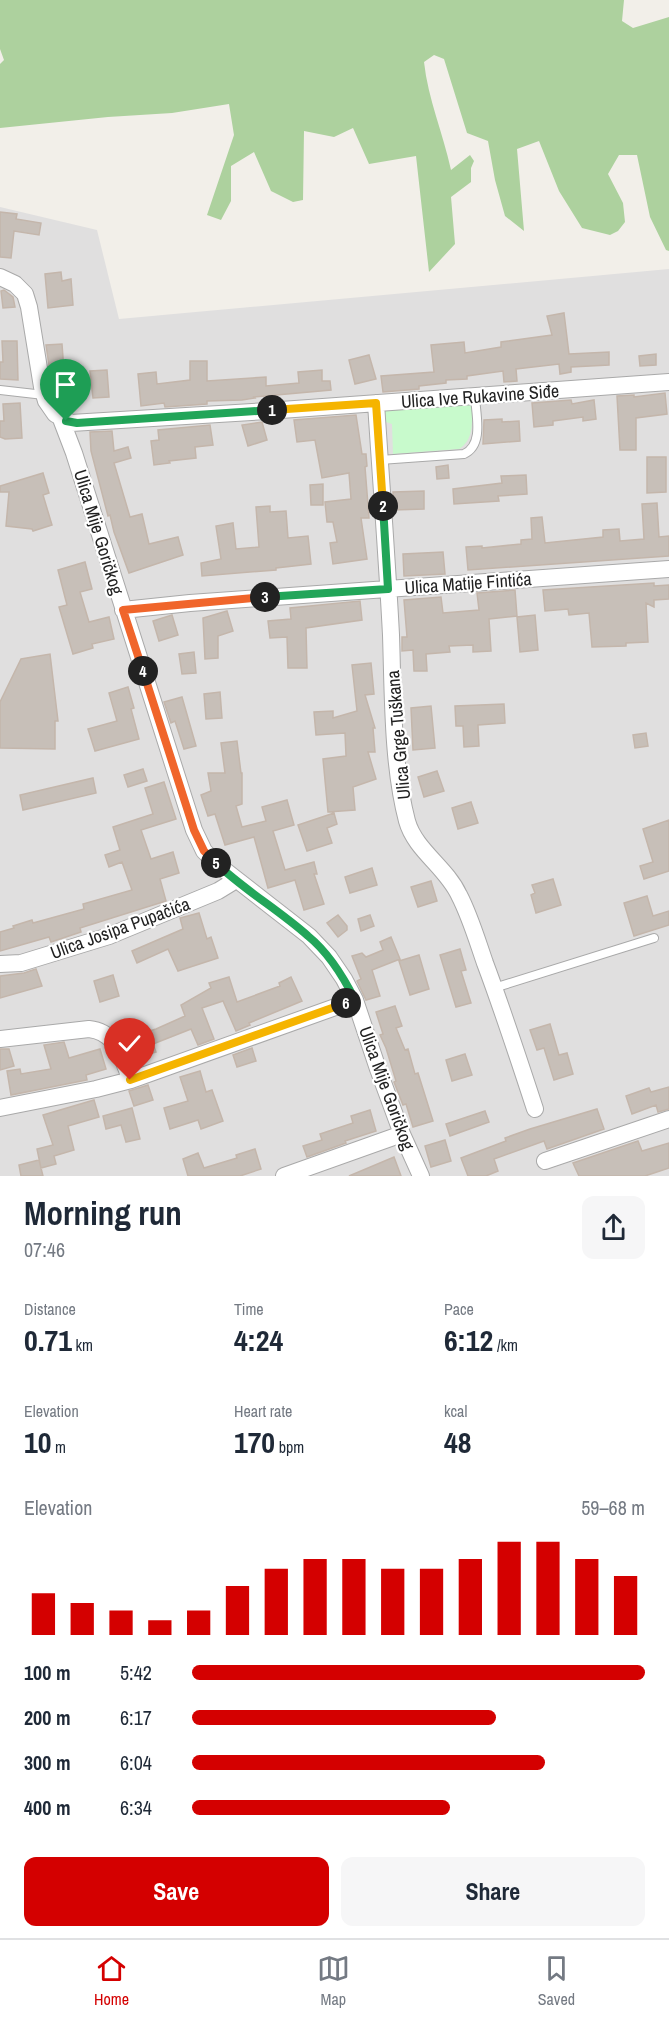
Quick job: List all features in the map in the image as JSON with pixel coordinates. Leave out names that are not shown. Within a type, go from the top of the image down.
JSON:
[{"type":"street","points":[[0,277],[19,286],[27,300],[44,395],[51,411],[62,419]]},
{"type":"street","name":"Ulica Ive Rukavine Siđe","points":[[62,419],[77,423],[669,382]]},
{"type":"street","name":"Ulica Grge Tuškana","points":[[376,403],[397,751],[408,823],[416,840],[443,870],[459,893],[535,1109]]},
{"type":"street","name":"Ulica Mije Goričkog","points":[[62,419],[194,830],[204,851],[218,865],[309,936],[329,957],[344,979],[355,1000],[402,1134],[420,1176]]},
{"type":"street","name":"Ulica Matije Fintića","points":[[123,610],[201,602],[669,569]]},
{"type":"street","name":"Ulica Josipa Pupačića","points":[[0,964],[21,963],[109,936],[218,891],[236,880]]},
{"type":"street","points":[[0,1108],[130,1080],[355,1000]]},
{"type":"street","points":[[0,1039],[88,1029],[99,1030],[106,1033],[115,1043],[130,1080]]},
{"type":"street","points":[[545,1161],[669,1119]]},
{"type":"street","points":[[284,1176],[402,1134]]},
{"type":"lane","points":[[0,390],[44,395]]},
{"type":"lane","points":[[380,460],[468,452],[473,448],[477,439],[475,397]]},
{"type":"lane","points":[[494,988],[654,938]]},
{"type":"shaded area","points":[[0,207],[97,230],[119,319],[669,269],[669,1176],[0,1176]]},
{"type":"green space","points":[[0,0],[624,0],[622,21],[633,28],[669,17],[669,251],[666,250],[650,217],[637,155],[619,155],[608,174],[623,203],[625,222],[618,231],[610,235],[582,228],[559,191],[539,141],[517,149],[524,231],[505,216],[488,141],[467,133],[444,59],[434,55],[424,62],[426,76],[451,170],[470,155],[474,161],[471,168],[471,182],[451,197],[455,244],[429,272],[416,156],[369,164],[353,128],[334,137],[304,131],[303,200],[293,202],[271,191],[254,152],[231,166],[231,201],[221,220],[207,215],[234,135],[229,104],[172,113],[0,128],[0,64],[4,60],[0,49]]},
{"type":"green space","points":[[467,403],[472,407],[470,436],[459,449],[393,454],[392,424],[383,421],[386,409]]},
{"type":"building","points":[[0,212],[17,214],[16,219],[41,223],[39,235],[14,231],[11,258],[0,257]]},
{"type":"building","points":[[61,272],[62,281],[71,279],[73,305],[48,308],[45,274]]},
{"type":"building","points":[[4,290],[13,297],[15,307],[3,308],[1,291]]},
{"type":"building","points":[[564,313],[569,354],[609,352],[609,365],[571,367],[571,372],[560,374],[559,364],[516,369],[517,381],[504,382],[503,371],[467,376],[467,379],[446,380],[446,383],[419,386],[419,389],[383,392],[381,376],[434,372],[431,345],[464,342],[465,353],[501,347],[501,342],[552,335],[547,316]]},
{"type":"building","points":[[2,341],[17,341],[18,380],[0,379],[0,362],[3,362]]},
{"type":"building","points":[[62,344],[64,371],[50,372],[46,345]]},
{"type":"building","points":[[656,354],[656,365],[640,366],[639,356]]},
{"type":"building","points":[[369,355],[376,379],[355,384],[349,360]]},
{"type":"building","points":[[190,361],[207,361],[207,381],[266,377],[266,386],[299,383],[298,372],[322,370],[322,381],[330,381],[331,390],[242,400],[207,401],[207,404],[165,407],[164,403],[141,406],[138,374],[156,372],[157,384],[190,380]]},
{"type":"building","points":[[107,370],[109,397],[93,398],[90,371]]},
{"type":"building","points":[[665,393],[667,414],[636,418],[636,450],[620,450],[617,396],[634,395],[634,397]]},
{"type":"building","points":[[571,400],[572,404],[594,400],[596,419],[583,421],[583,417],[553,421],[553,425],[534,427],[532,403]]},
{"type":"building","points":[[20,403],[22,438],[0,437],[0,421],[4,421],[3,404]]},
{"type":"building","points":[[356,415],[362,454],[366,454],[367,466],[365,467],[369,518],[361,518],[367,559],[333,564],[330,543],[337,542],[333,522],[327,522],[325,502],[351,499],[349,473],[322,478],[315,440],[297,442],[294,420]]},
{"type":"building","points":[[502,419],[502,422],[519,421],[520,441],[483,444],[484,420]]},
{"type":"building","points":[[262,422],[267,440],[248,446],[242,425]]},
{"type":"building","points":[[210,425],[213,445],[195,447],[196,458],[154,465],[151,441],[159,440],[158,430]]},
{"type":"building","points":[[112,431],[114,451],[128,447],[131,458],[114,463],[130,517],[142,514],[149,544],[178,537],[183,555],[129,573],[110,515],[108,516],[91,451],[90,432]]},
{"type":"building","points":[[647,457],[666,457],[666,492],[647,493]]},
{"type":"building","points":[[448,465],[449,478],[437,479],[436,467]]},
{"type":"building","points":[[43,473],[49,493],[43,495],[52,525],[33,531],[6,526],[9,492],[0,492],[0,486]]},
{"type":"building","points":[[526,475],[527,494],[498,496],[499,501],[454,504],[453,489],[502,483],[501,476]]},
{"type":"building","points":[[323,484],[323,505],[311,505],[310,485]]},
{"type":"building","points":[[424,491],[424,509],[394,510],[393,492]]},
{"type":"building","points":[[657,503],[659,537],[669,536],[669,556],[468,570],[466,547],[482,546],[482,548],[521,544],[521,540],[532,539],[531,518],[542,517],[545,543],[603,537],[603,530],[619,529],[620,541],[644,539],[642,504]]},
{"type":"building","points":[[270,506],[270,512],[286,511],[288,538],[308,536],[311,564],[276,568],[276,570],[202,576],[201,563],[221,559],[216,526],[233,523],[236,549],[259,547],[256,507]]},
{"type":"building","points":[[443,552],[445,574],[404,576],[403,554]]},
{"type":"building","points":[[85,562],[92,589],[80,592],[89,622],[109,617],[114,639],[92,644],[93,648],[73,654],[59,607],[67,605],[58,570]]},
{"type":"building","points":[[654,583],[654,586],[669,585],[669,599],[654,600],[654,607],[646,603],[648,642],[626,643],[626,646],[592,647],[589,613],[569,615],[568,609],[545,611],[543,590]]},
{"type":"building","points":[[515,590],[517,616],[489,619],[491,651],[473,652],[473,645],[449,646],[450,652],[426,654],[427,671],[414,671],[413,650],[402,651],[402,637],[407,637],[404,600],[441,597],[443,613],[479,610],[477,593]]},
{"type":"building","points":[[360,601],[362,620],[306,628],[307,668],[288,668],[287,637],[270,638],[268,621],[291,619],[290,608]]},
{"type":"building","points":[[227,611],[233,631],[218,636],[218,658],[205,659],[203,618]]},
{"type":"building","points":[[172,615],[178,635],[159,641],[153,621]]},
{"type":"building","points":[[535,615],[538,650],[520,652],[517,617]]},
{"type":"building","points":[[194,652],[196,673],[182,674],[179,654]]},
{"type":"building","points":[[50,654],[58,721],[55,721],[55,749],[0,748],[0,702],[21,659]]},
{"type":"building","points":[[371,663],[374,694],[365,695],[375,728],[373,728],[375,752],[368,752],[376,779],[353,787],[355,810],[328,812],[323,759],[346,756],[345,733],[316,735],[314,712],[333,711],[333,718],[357,711],[352,665]]},
{"type":"building","points":[[128,687],[139,739],[95,751],[88,729],[117,721],[109,693]]},
{"type":"building","points":[[220,692],[222,718],[206,719],[204,694]]},
{"type":"building","points":[[182,697],[196,746],[184,749],[175,721],[171,723],[164,702]]},
{"type":"building","points":[[504,704],[505,723],[478,725],[479,746],[464,747],[463,726],[456,726],[455,706]]},
{"type":"building","points":[[431,706],[435,748],[413,750],[411,708]]},
{"type":"building","points":[[646,733],[648,746],[635,748],[633,735]]},
{"type":"building","points":[[237,741],[242,773],[242,804],[236,806],[242,827],[266,821],[262,807],[287,800],[294,825],[273,831],[285,870],[314,862],[317,874],[314,874],[324,904],[304,910],[295,880],[268,888],[254,837],[225,845],[215,814],[208,816],[201,795],[211,791],[208,773],[225,773],[221,743]]},
{"type":"building","points":[[143,769],[147,781],[128,787],[124,775]]},
{"type":"building","points":[[437,771],[444,791],[424,797],[418,777]]},
{"type":"building","points":[[93,778],[96,793],[23,810],[20,795]]},
{"type":"building","points":[[164,782],[176,819],[141,830],[151,859],[173,852],[179,873],[160,879],[166,901],[80,928],[81,932],[51,942],[49,937],[0,951],[0,932],[32,920],[33,923],[84,909],[83,904],[132,890],[122,862],[109,867],[105,855],[120,850],[113,827],[153,814],[145,788]]},
{"type":"building","points":[[471,802],[478,823],[458,829],[452,808]]},
{"type":"building","points":[[334,813],[337,824],[327,828],[332,843],[307,851],[298,825]]},
{"type":"building","points":[[669,820],[669,871],[644,879],[640,866],[653,862],[643,829]]},
{"type":"building","points":[[372,868],[377,885],[350,893],[345,877]]},
{"type":"building","points":[[553,879],[561,905],[536,913],[531,895],[535,893],[532,885]]},
{"type":"building","points":[[431,881],[437,901],[418,907],[411,887]]},
{"type":"building","points":[[647,896],[653,916],[669,911],[669,925],[634,936],[624,903]]},
{"type":"building","points":[[199,913],[207,939],[211,937],[218,958],[178,971],[168,949],[137,963],[132,951],[183,929],[180,918]]},
{"type":"building","points":[[338,915],[347,926],[347,930],[338,937],[327,923]]},
{"type":"building","points":[[370,915],[374,926],[361,931],[358,919]]},
{"type":"building","points":[[391,937],[400,959],[372,970],[380,996],[366,1000],[357,981],[361,979],[352,956],[362,953],[366,957],[383,950],[380,942]]},
{"type":"building","points":[[460,949],[466,970],[461,971],[471,1003],[456,1007],[440,955]]},
{"type":"building","points":[[419,955],[429,989],[410,995],[399,961]]},
{"type":"building","points":[[36,969],[42,986],[0,998],[0,976]]},
{"type":"building","points":[[113,975],[119,996],[100,1002],[94,981]]},
{"type":"building","points":[[229,977],[237,1002],[280,986],[279,983],[291,977],[302,1001],[249,1023],[250,1025],[236,1031],[223,1001],[202,1008],[214,1039],[198,1045],[191,1029],[153,1044],[156,1052],[137,1058],[130,1037],[156,1029],[185,1016],[181,1005],[211,988],[209,983]]},
{"type":"building","points":[[395,1006],[402,1026],[396,1028],[405,1050],[408,1049],[415,1074],[418,1073],[433,1121],[413,1127],[406,1104],[403,1105],[394,1082],[396,1081],[380,1035],[383,1034],[376,1012]]},
{"type":"building","points":[[550,1024],[559,1055],[567,1053],[573,1074],[554,1080],[544,1048],[537,1050],[530,1030]]},
{"type":"building","points":[[64,1042],[69,1058],[100,1049],[106,1069],[86,1075],[87,1080],[11,1095],[7,1071],[20,1069],[21,1074],[51,1069],[44,1045]]},
{"type":"building","points":[[252,1048],[256,1061],[237,1067],[233,1055]]},
{"type":"building","points":[[0,1049],[9,1049],[14,1066],[0,1070]]},
{"type":"building","points":[[465,1054],[472,1075],[452,1081],[446,1060]]},
{"type":"building","points":[[200,1071],[206,1092],[212,1090],[223,1121],[201,1129],[198,1120],[170,1129],[164,1108],[188,1101],[180,1077]]},
{"type":"building","points":[[148,1085],[153,1100],[134,1106],[129,1091]]},
{"type":"building","points":[[669,1087],[669,1109],[658,1112],[656,1105],[632,1114],[626,1096],[649,1088],[651,1092]]},
{"type":"building","points":[[94,1100],[99,1117],[68,1126],[74,1150],[54,1156],[56,1164],[41,1168],[37,1149],[53,1145],[43,1115]]},
{"type":"building","points":[[132,1108],[140,1139],[126,1142],[121,1125],[106,1129],[103,1116]]},
{"type":"building","points":[[597,1109],[604,1129],[547,1149],[544,1141],[494,1159],[498,1171],[486,1176],[468,1176],[461,1158],[506,1141],[505,1138]]},
{"type":"building","points":[[370,1110],[376,1131],[307,1157],[303,1146],[322,1140],[320,1134],[353,1123],[351,1116]]},
{"type":"building","points":[[485,1111],[489,1122],[450,1136],[446,1124]]},
{"type":"building","points":[[445,1140],[451,1161],[431,1167],[425,1146]]},
{"type":"building","points":[[638,1141],[642,1151],[669,1143],[669,1168],[645,1176],[579,1176],[573,1163]]},
{"type":"building","points":[[255,1149],[261,1169],[240,1176],[188,1176],[183,1159],[198,1153],[204,1168],[237,1158],[236,1155]]},
{"type":"building","points":[[394,1157],[401,1176],[349,1176]]},
{"type":"building","points":[[39,1160],[43,1176],[21,1176],[19,1165]]},
{"type":"route","points":[[66,421],[77,423],[376,403],[388,589],[138,607],[123,610],[194,830],[204,851],[218,865],[309,936],[329,957],[355,1000],[130,1080]]}]
